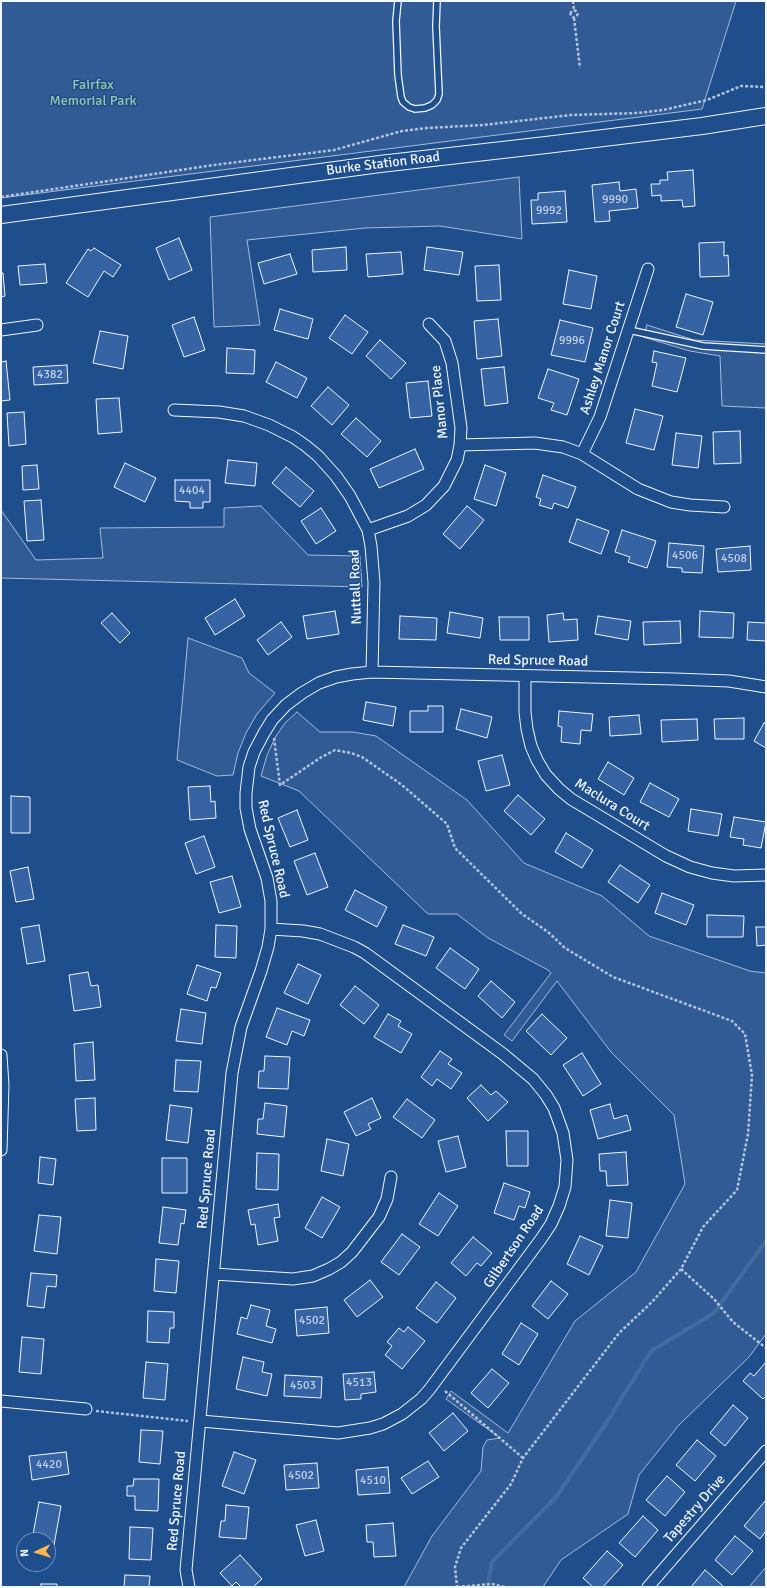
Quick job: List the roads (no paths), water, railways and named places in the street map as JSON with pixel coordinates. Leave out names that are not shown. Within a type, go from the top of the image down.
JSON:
[{"type":"street","name":"Burke Station Road","points":[[1,215],[380,164],[702,126],[766,116]]},
{"type":"street","name":"Ashley Manor Court","points":[[582,454],[600,417],[648,269]]},
{"type":"street","name":"Manor Place","points":[[368,530],[408,516],[426,504],[440,491],[451,474],[457,460],[461,428],[452,363],[444,342],[429,324]]},
{"type":"street","points":[[1,330],[36,325]]},
{"type":"street","name":"Nuttall Road","points":[[174,410],[219,412],[244,416],[269,425],[293,437],[318,456],[336,476],[350,496],[368,530],[374,582],[372,672]]},
{"type":"street","points":[[460,445],[535,444],[563,447],[582,454],[638,489],[671,502],[690,505],[724,507]]},
{"type":"street","name":"Red Spruce Road","points":[[189,1587],[186,1570],[234,1055],[241,1027],[262,971],[271,929],[271,902],[267,878],[248,819],[246,793],[249,767],[254,752],[272,720],[286,705],[319,683],[336,677],[372,672],[729,681],[766,687]]},
{"type":"street","name":"Maclura Court","points":[[525,676],[525,712],[531,746],[546,775],[571,799],[666,856],[690,867],[712,873],[734,876],[766,875]]},
{"type":"street","name":"Gilbertson Road","points":[[201,1421],[338,1433],[370,1428],[383,1424],[402,1414],[422,1399],[541,1240],[560,1206],[565,1187],[567,1160],[563,1133],[554,1108],[533,1079],[503,1054],[354,947],[320,934],[303,931],[271,929]]},
{"type":"street","points":[[1,1055],[3,1085],[1,1150]]},
{"type":"street","points":[[214,1274],[293,1279],[313,1276],[329,1269],[341,1262],[352,1252],[379,1217],[387,1199],[391,1177]]},
{"type":"street","points":[[1,1401],[86,1409]]},
{"type":"street","name":"Tapestry Drive","points":[[648,1587],[766,1451]]},
{"type":"lane","points":[[398,1],[396,21],[398,75],[401,97],[409,107],[415,109],[425,108],[432,105],[437,100],[439,94],[436,26],[437,1]]},
{"type":"lane","points":[[629,330],[703,346],[766,350]]},
{"type":"waterway","points":[[487,1587],[492,1562],[556,1497],[605,1425],[651,1351],[714,1313],[766,1241]]},
{"type":"park label","name":"Fairfax Memorial Park","points":[[93,94]]}]
